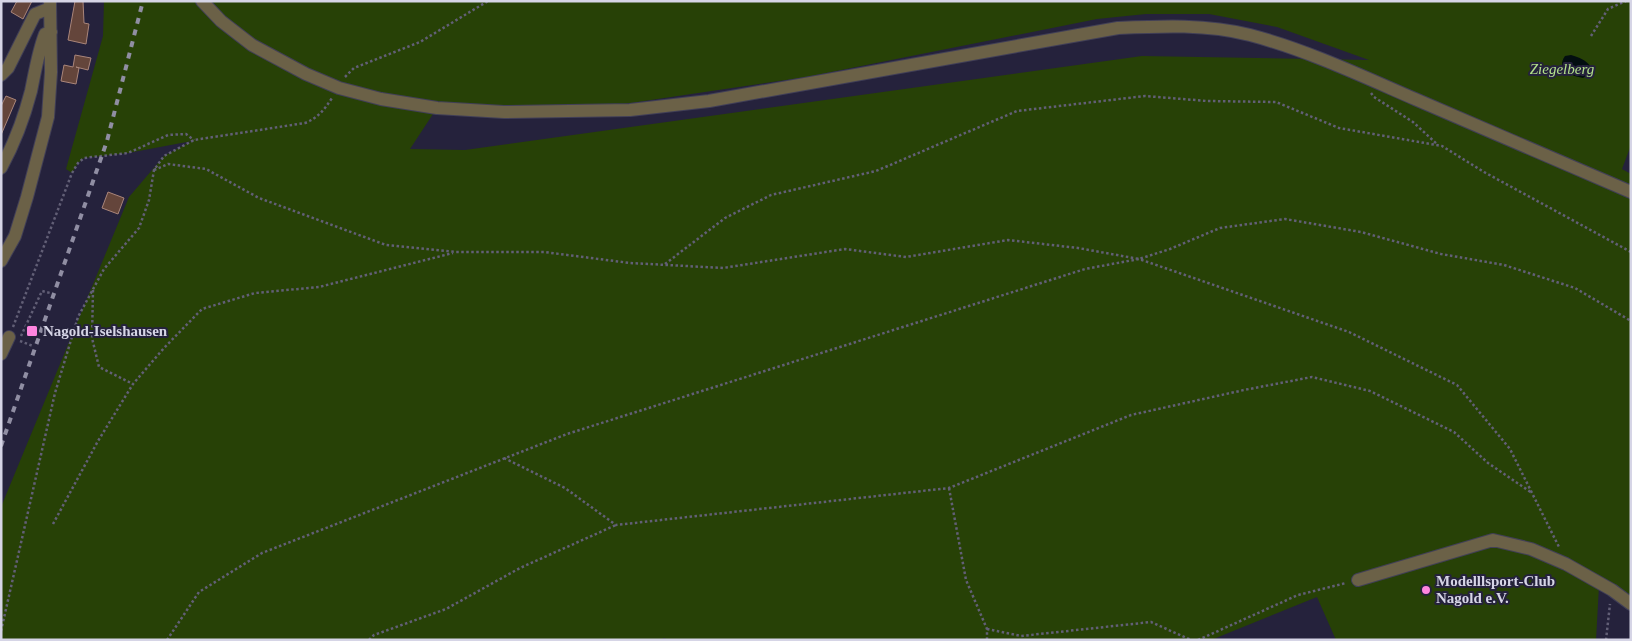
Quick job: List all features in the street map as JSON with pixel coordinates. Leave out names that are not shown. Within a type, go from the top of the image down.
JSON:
[{"type":"street","points":[[202,1],[221,21],[252,45],[306,74],[339,88],[381,100],[437,108],[504,112],[630,110],[709,101],[1118,28],[1170,26],[1208,28],[1249,35],[1294,49],[1631,192]]},
{"type":"street","points":[[1,261],[15,236],[48,117],[51,72],[50,5],[35,14],[3,75]]},
{"type":"street","points":[[1,168],[13,145],[30,93],[40,47],[45,34],[51,32]]},
{"type":"street","points":[[1,354],[16,340]]},
{"type":"street","points":[[1358,580],[1493,540],[1531,548],[1566,564],[1612,590],[1631,604]]},
{"type":"path","points":[[1,631],[55,393],[78,317],[104,269],[139,228],[149,200],[154,170],[164,156],[194,140],[305,123],[315,119],[339,88],[346,74],[354,68],[420,42],[488,1]]},
{"type":"path","points":[[1591,36],[1608,9],[1626,1]]},
{"type":"path","points":[[1359,75],[1374,97],[1413,122],[1439,146],[1631,252]]},
{"type":"path","points":[[664,265],[725,218],[771,195],[876,171],[1017,111],[1145,96],[1207,101],[1276,102],[1339,128],[1439,146]]},
{"type":"path","points":[[16,340],[72,173],[78,163],[84,158],[94,156],[128,154],[168,135],[186,134],[194,140]]},
{"type":"path","points":[[154,170],[168,164],[206,169],[259,198],[386,244],[456,252],[544,252],[664,265],[723,268],[844,248],[906,257],[1008,240],[1078,248],[1139,259],[1349,332],[1456,385],[1510,450],[1556,539],[1566,564]]},
{"type":"path","points":[[167,640],[199,592],[262,552],[567,434],[1085,269],[1139,259],[1170,249],[1220,228],[1285,218],[1361,232],[1441,254],[1504,265],[1574,288],[1631,321]]},
{"type":"path","points":[[53,524],[98,441],[133,384],[202,308],[255,293],[319,287],[456,252]]},
{"type":"path","points":[[93,289],[92,338],[99,367],[133,384]]},
{"type":"path","points":[[16,340],[42,291],[50,293]]},
{"type":"path","points":[[16,340],[33,346]]},
{"type":"path","points":[[369,640],[374,635],[446,609],[520,568],[616,525],[949,488],[1131,415],[1312,377],[1370,391],[1454,432],[1488,463],[1533,494]]},
{"type":"path","points":[[504,458],[565,488],[616,525]]},
{"type":"path","points":[[949,488],[966,580],[987,629],[987,640]]},
{"type":"path","points":[[1198,640],[1298,596],[1358,580]]},
{"type":"path","points":[[1606,640],[1612,590]]},
{"type":"path","points":[[987,629],[1021,636],[1151,622],[1191,640]]},
{"type":"green space","name":"Ziegelberg","points":[[104,1],[1631,1],[1631,145],[1622,169],[1631,174],[1631,600],[1599,586],[1596,640],[1336,640],[1317,597],[1211,640],[666,640],[665,638],[659,640],[1,640],[1,507],[129,197],[164,156],[192,141],[128,153],[84,158],[78,163],[72,173],[66,169],[103,36]],"holes":[[[1146,14],[1209,14],[1277,27],[1369,60],[1142,56],[465,150],[410,149],[433,114],[617,105],[806,77],[1097,19]]]},
{"type":"shaded area","points":[[1571,55],[1587,62],[1591,67],[1591,73],[1583,78],[1566,72],[1563,69],[1562,61],[1565,56]]},
{"type":"building","points":[[17,1],[32,1],[23,19],[11,12]]},
{"type":"building","points":[[75,1],[83,1],[84,23],[89,24],[86,44],[68,40]]},
{"type":"building","points":[[75,55],[91,58],[88,70],[76,67],[79,68],[76,84],[61,81],[64,65],[73,67]]},
{"type":"building","points":[[6,96],[16,100],[1,135],[1,106]]},
{"type":"building","points":[[108,192],[124,198],[118,214],[102,208]]},
{"type":"railway","points":[[1,446],[107,141],[143,1]]},
{"type":"place","name":"Nagold-Iselshausen","points":[[32,331]]},
{"type":"place","name":"Modelllsport-Club Nagold e.V.","points":[[1426,590]]}]
